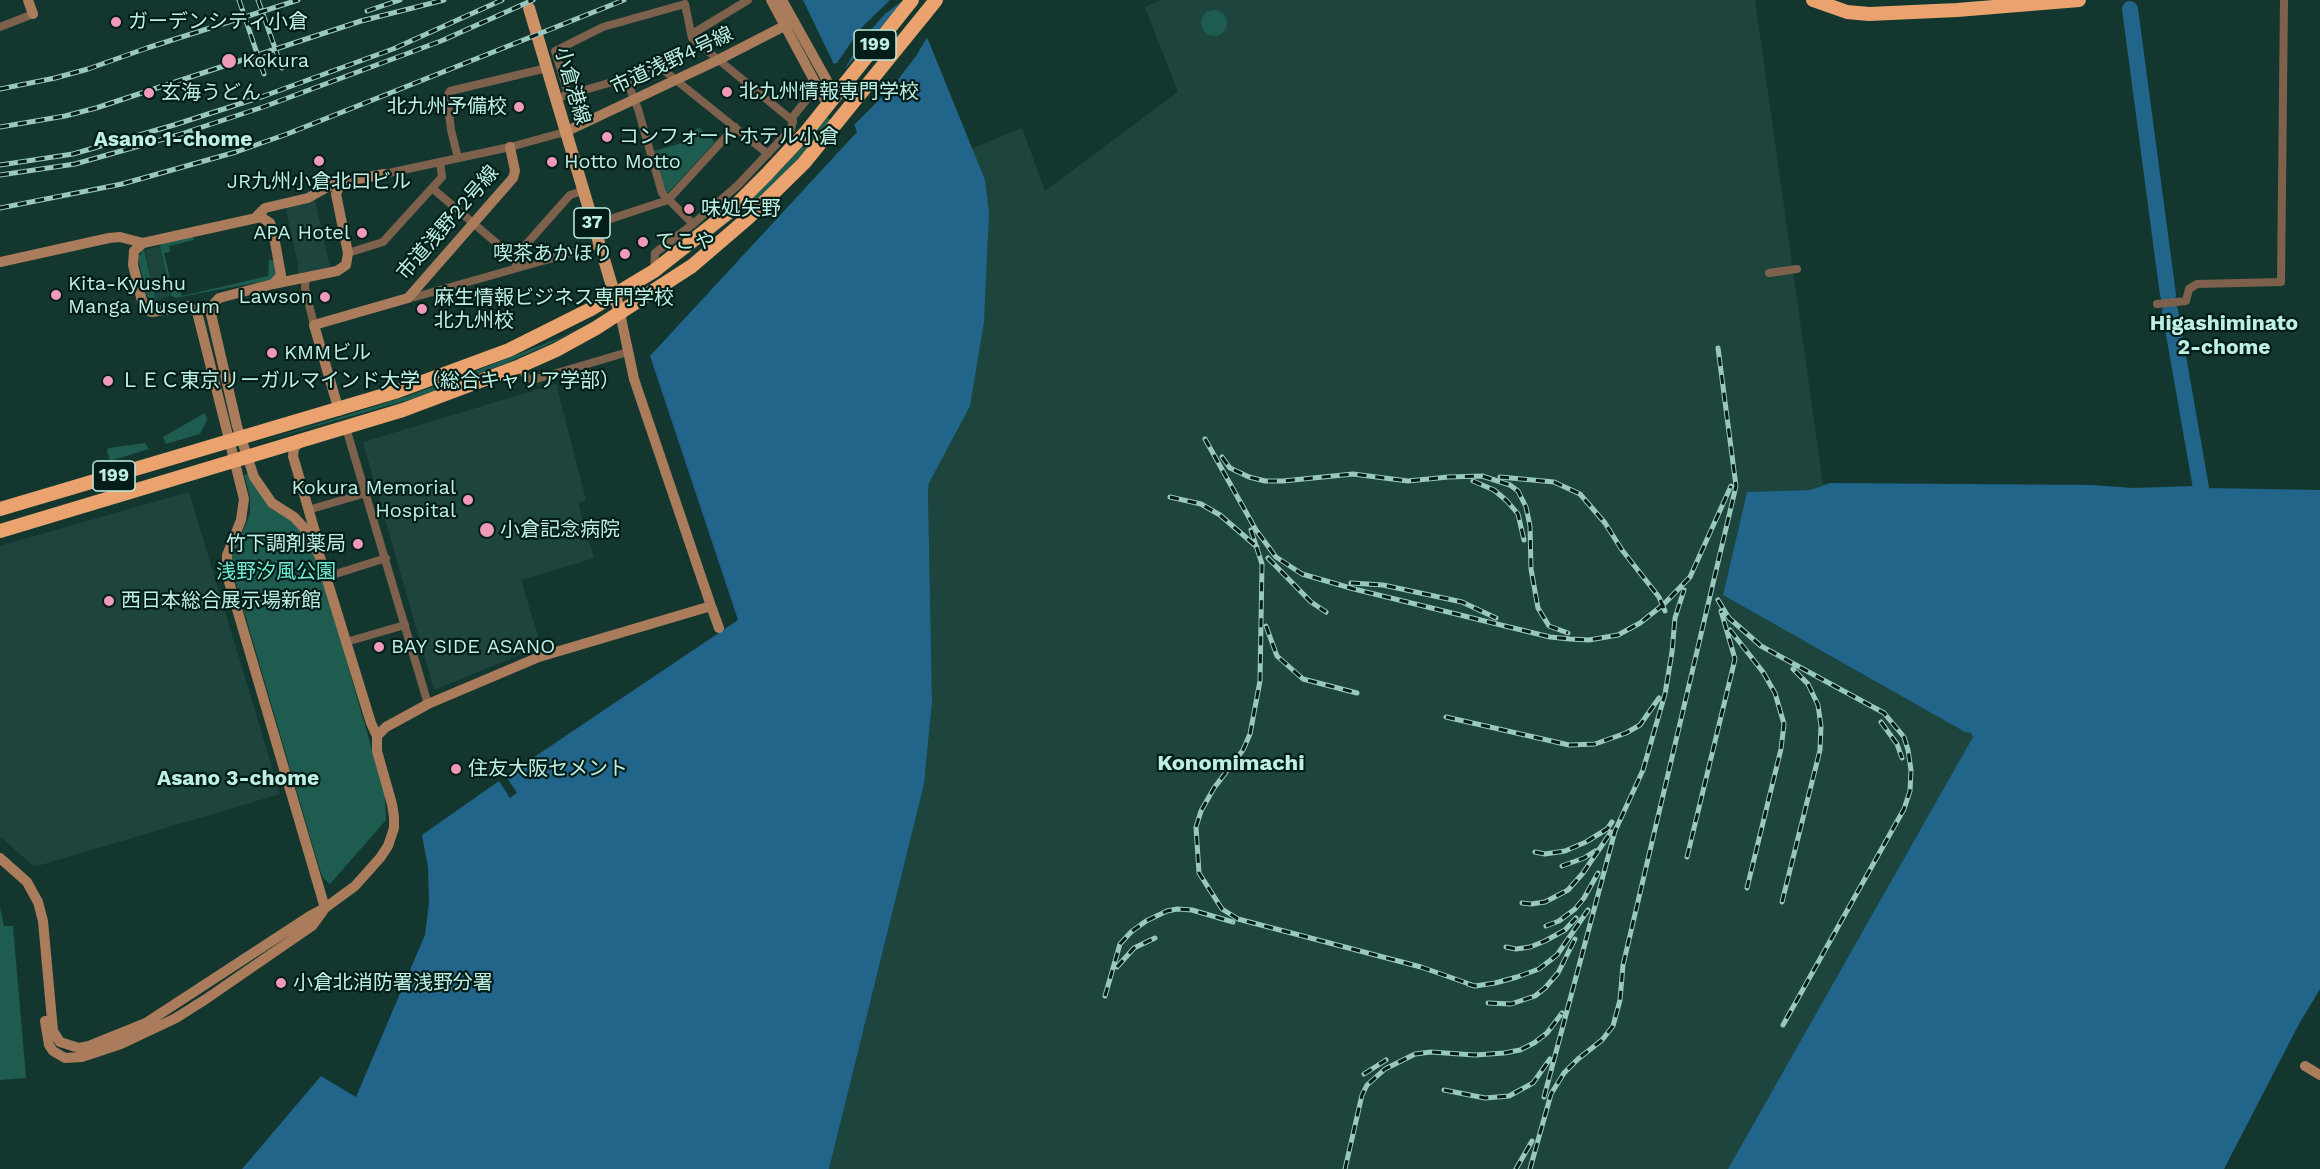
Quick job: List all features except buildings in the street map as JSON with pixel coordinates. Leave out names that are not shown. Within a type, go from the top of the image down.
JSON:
[{"type":"highway","points":[[1813,0],[1847,12],[1869,14],[1957,5],[2079,0]]},
{"type":"highway","name":"199","points":[[0,509],[339,411],[509,350],[566,322],[654,271],[730,211],[763,170],[839,103],[904,40],[922,5]]},
{"type":"highway","name":"199","points":[[0,531],[346,428],[463,389],[556,350],[620,314],[692,266],[740,225],[804,163],[839,103],[922,5]]},
{"type":"highway","points":[[0,522],[98,494],[148,486]]},
{"type":"main road","name":"小倉港線","points":[[529,8],[547,68],[561,96],[565,132],[620,314]]},
{"type":"street","points":[[0,27],[33,14],[28,0]]},
{"type":"street","points":[[692,34],[748,0]]},
{"type":"street","points":[[771,0],[789,24]]},
{"type":"street","points":[[782,0],[789,24],[823,97],[839,103]]},
{"type":"street","points":[[2157,304],[2186,301],[2189,289],[2197,284],[2281,282],[2284,0]]},
{"type":"street","points":[[561,96],[567,90],[555,51],[603,27],[685,4],[692,38],[791,119],[793,126],[768,154],[763,170],[659,250],[653,257],[654,271]]},
{"type":"street","name":"市道浅野4号線","points":[[565,132],[789,24]]},
{"type":"street","points":[[561,96],[626,78],[656,64],[768,154]]},
{"type":"street","points":[[458,158],[451,130],[447,97],[450,91],[547,68]]},
{"type":"street","points":[[626,78],[662,193],[693,224]]},
{"type":"street","points":[[791,119],[808,98]]},
{"type":"street","points":[[592,225],[668,200],[735,127]]},
{"type":"street","points":[[255,217],[265,208],[337,189],[345,182],[510,147],[565,132]]},
{"type":"street","name":"市道浅野22号線","points":[[314,325],[408,297],[515,174],[510,147]]},
{"type":"street","points":[[348,253],[381,244],[432,188],[442,174],[440,162]]},
{"type":"street","points":[[432,188],[514,258],[517,268]]},
{"type":"street","points":[[235,441],[211,310],[214,303],[223,296],[342,269],[347,262],[348,253],[334,189]]},
{"type":"street","points":[[514,258],[570,195],[582,191]]},
{"type":"street","points":[[133,257],[136,248],[143,243],[255,217],[265,218],[273,231],[281,271],[279,279],[273,284]]},
{"type":"street","points":[[0,262],[109,238],[120,237],[143,243]]},
{"type":"street","points":[[109,238],[122,242],[133,257],[142,301],[147,310],[152,312],[188,306],[197,312],[241,459],[244,505],[241,520],[226,555],[227,575],[325,908]]},
{"type":"street","points":[[408,297],[415,297],[599,245]]},
{"type":"street","points":[[659,250],[664,257],[673,257]]},
{"type":"street","points":[[1769,273],[1797,269]]},
{"type":"street","points":[[306,278],[305,288],[314,325],[339,411]]},
{"type":"street","points":[[620,314],[634,379],[719,628]]},
{"type":"street","points":[[520,366],[527,378],[532,380],[628,352]]},
{"type":"street","points":[[346,428],[428,704]]},
{"type":"street","points":[[301,441],[294,448],[293,456],[317,538],[316,548]]},
{"type":"street","points":[[0,858],[27,882],[38,902],[43,921],[53,1031],[60,1042],[72,1047],[89,1046],[146,1023],[325,908],[355,886],[380,858],[391,837],[394,817],[392,804],[377,751],[377,736],[370,723],[316,548],[301,524],[267,498],[241,459]]},
{"type":"street","points":[[308,510],[366,493]]},
{"type":"street","points":[[326,577],[386,558]]},
{"type":"street","points":[[377,736],[386,727],[428,704],[539,657],[711,606]]},
{"type":"street","points":[[346,642],[405,624]]},
{"type":"street","points":[[0,866],[24,890],[33,907],[37,926],[46,1038],[53,1051],[65,1058],[82,1058],[121,1044],[176,1018],[312,926],[325,908]]},
{"type":"street","points":[[2305,1066],[2320,1075]]},
{"type":"shaded area","points":[[1161,0],[1755,0],[1823,485],[1810,490],[1747,492],[1723,595],[1965,732],[1971,733],[1974,737],[1728,1169],[829,1169],[924,784],[932,702],[928,491],[985,180],[971,149],[1022,128],[1045,191],[1178,92],[1145,7]]},
{"type":"shaded area","points":[[315,200],[330,267],[328,270],[298,278],[298,264],[286,209]]},
{"type":"shaded area","points":[[159,246],[171,296],[156,300],[145,250]]},
{"type":"shaded area","name":"小倉記念病院","points":[[556,384],[586,500],[578,503],[594,558],[521,580],[541,646],[434,690],[363,442]]},
{"type":"shaded area","points":[[189,492],[280,794],[34,867],[0,836],[0,546]]},
{"type":"green space","points":[[1214,10],[1223,14],[1227,23],[1223,32],[1214,36],[1205,32],[1201,23],[1205,14]]},
{"type":"green space","points":[[826,118],[830,121],[765,193],[638,290],[732,218],[781,170]]},
{"type":"green space","points":[[698,127],[715,142],[669,192],[665,192],[654,151],[685,142]]},
{"type":"green space","points":[[193,236],[194,240],[169,246],[170,252],[164,253],[173,291],[180,290],[182,296],[268,276],[269,260],[275,261],[277,272],[270,280],[175,298],[171,295],[160,247],[161,244]]},
{"type":"green space","points":[[143,250],[157,305],[151,303],[147,296],[138,258]]},
{"type":"green space","points":[[589,323],[558,340],[504,364],[412,399],[260,442],[408,396],[562,337]]},
{"type":"green space","points":[[205,413],[207,420],[200,434],[166,444],[163,437]]},
{"type":"green space","points":[[145,443],[149,449],[110,461],[107,450],[109,448]]},
{"type":"green space","name":"浅野汐風公園","points":[[250,473],[314,548],[385,795],[386,820],[330,884],[323,878],[319,867],[232,570],[231,559],[250,514],[250,497],[244,475]]},
{"type":"green space","points":[[0,908],[4,926],[13,926],[26,1078],[0,1080]]},
{"type":"water","points":[[803,0],[909,0],[929,42],[985,180],[989,213],[984,322],[970,406],[929,483],[928,491],[932,702],[924,784],[829,1169],[242,1169],[321,1076],[356,1097],[425,935],[429,903],[428,867],[422,835],[499,781],[510,798],[517,793],[506,776],[738,620],[650,356],[857,132],[832,60]]},
{"type":"water","points":[[1830,483],[2092,485],[2133,488],[2194,486],[2320,490],[2320,989],[2299,1024],[2224,1169],[1728,1169],[1973,737],[1971,733],[1965,732],[1723,595],[1747,492],[1810,490]]},
{"type":"pier","points":[[890,0],[911,0],[928,36],[894,85],[854,125],[830,64],[837,63],[861,28]],"holes":[[[902,2],[844,70],[862,40],[885,14]]]},
{"type":"waterway","points":[[2130,9],[2168,295]]},
{"type":"waterway","points":[[2170,311],[2201,488]]},
{"type":"railway","points":[[239,0],[264,74]]},
{"type":"railway","points":[[258,0],[282,68]]},
{"type":"railway","points":[[0,89],[88,69],[298,0]]},
{"type":"railway","points":[[367,11],[400,0]]},
{"type":"railway","points":[[0,127],[65,116],[96,108],[361,21],[444,0]]},
{"type":"railway","points":[[0,165],[73,154],[264,96],[393,49],[502,0]]},
{"type":"railway","points":[[0,175],[75,164],[178,135],[266,106],[441,41],[533,0]]},
{"type":"railway","points":[[0,208],[122,184],[236,152],[287,134],[624,0]]},
{"type":"railway","points":[[1530,1169],[1551,1094],[1564,1073],[1602,1040],[1613,1026],[1620,1000],[1623,965],[1736,486],[1718,348]]},
{"type":"railway","points":[[1205,439],[1256,530],[1276,557],[1302,574],[1550,637],[1570,639],[1589,640],[1618,635],[1640,623],[1664,604],[1690,577],[1731,486]]},
{"type":"railway","points":[[1222,457],[1230,468],[1249,477],[1265,481],[1353,474],[1408,481],[1482,476],[1510,485],[1518,491],[1526,507],[1530,526],[1531,569],[1538,608],[1549,626],[1568,633]]},
{"type":"railway","points":[[1500,477],[1554,482],[1580,494],[1605,523],[1622,550],[1659,597],[1665,611]]},
{"type":"railway","points":[[1473,481],[1494,490],[1507,501],[1518,514],[1524,540]]},
{"type":"railway","points":[[1170,497],[1201,504],[1220,515],[1257,547]]},
{"type":"railway","points":[[1251,530],[1262,564],[1260,681],[1250,734],[1243,750],[1214,788],[1201,811],[1196,827],[1199,873],[1222,909],[1238,919],[1421,967],[1475,986]]},
{"type":"railway","points":[[1268,558],[1311,602],[1326,612]]},
{"type":"railway","points":[[1351,583],[1383,585],[1462,602],[1496,618]]},
{"type":"railway","points":[[1544,1097],[1615,831],[1643,770],[1665,694],[1675,618],[1684,590]]},
{"type":"railway","points":[[1718,600],[1729,618],[1761,646],[1884,713],[1904,737],[1908,750],[1911,770],[1910,791],[1904,809],[1783,1025]]},
{"type":"railway","points":[[1687,857],[1735,659],[1721,611]]},
{"type":"railway","points":[[1266,626],[1277,656],[1303,679],[1357,693]]},
{"type":"railway","points":[[1730,630],[1763,672],[1775,693],[1784,724],[1781,749],[1747,888]]},
{"type":"railway","points":[[1782,902],[1820,750],[1821,726],[1818,705],[1808,684],[1793,669]]},
{"type":"railway","points":[[1446,717],[1569,745],[1595,744],[1626,733],[1640,725],[1659,698]]},
{"type":"railway","points":[[1881,722],[1897,744],[1902,758]]},
{"type":"railway","points":[[1535,852],[1545,854],[1565,851],[1586,842],[1607,829],[1612,822]]},
{"type":"railway","points":[[1522,903],[1545,902],[1568,890],[1583,873],[1611,832]]},
{"type":"railway","points":[[1562,866],[1584,858],[1595,851]]},
{"type":"railway","points":[[1546,926],[1559,921],[1575,909],[1598,873]]},
{"type":"railway","points":[[1105,996],[1120,944],[1146,921],[1177,909],[1192,910],[1233,922]]},
{"type":"railway","points":[[1468,984],[1475,986],[1495,983],[1539,969],[1557,955],[1588,910]]},
{"type":"railway","points":[[1506,947],[1516,949],[1530,947],[1545,941],[1565,930],[1576,918]]},
{"type":"railway","points":[[1117,967],[1134,948],[1155,938]]},
{"type":"railway","points":[[1488,1003],[1511,1004],[1535,996],[1558,973],[1575,939]]},
{"type":"railway","points":[[1345,1169],[1362,1095],[1367,1085],[1385,1069],[1415,1054],[1431,1052],[1475,1055],[1520,1050],[1547,1033],[1562,1013]]},
{"type":"railway","points":[[1444,1090],[1485,1098],[1509,1096],[1533,1083],[1550,1059]]},
{"type":"railway","points":[[1364,1074],[1386,1060]]},
{"type":"railway","points":[[1516,1169],[1532,1141]]},
{"type":"place","name":"ガーデンシティ小倉","points":[[116,22]]},
{"type":"place","name":"Kokura","points":[[229,61]]},
{"type":"place","name":"北九州情報専門学校","points":[[727,92]]},
{"type":"place","name":"玄海うどん","points":[[149,93]]},
{"type":"place","name":"北九州予備校","points":[[519,107]]},
{"type":"place","name":"コンフォートホテル小倉","points":[[607,137]]},
{"type":"place","name":"JR九州小倉北口ビル","points":[[319,161]]},
{"type":"place","name":"Hotto Motto","points":[[552,162]]},
{"type":"place","name":"味処矢野","points":[[689,209]]},
{"type":"place","name":"APA Hotel","points":[[362,233]]},
{"type":"place","name":"てこや","points":[[643,242]]},
{"type":"place","name":"喫茶あかほり","points":[[625,254]]},
{"type":"place","name":"Kita-Kyushu Manga Museum","points":[[56,295]]},
{"type":"place","name":"Lawson","points":[[325,297]]},
{"type":"place","name":"麻生情報ビジネス専門学校 北九州校","points":[[422,309]]},
{"type":"place","name":"KMMビル","points":[[272,353]]},
{"type":"place","name":"ＬＥＣ東京リーガルマインド大学（総合キャリア学部）","points":[[108,381]]},
{"type":"place","name":"Kokura Memorial Hospital","points":[[468,500]]},
{"type":"place","name":"小倉記念病院","points":[[487,530]]},
{"type":"place","name":"竹下調剤薬局","points":[[358,544]]},
{"type":"place","name":"西日本総合展示場新館","points":[[109,601]]},
{"type":"place","name":"BAY SIDE ASANO","points":[[379,647]]},
{"type":"place","name":"住友大阪セメント","points":[[456,769]]},
{"type":"place","name":"小倉北消防署浅野分署","points":[[281,983]]},
{"type":"district","name":"Asano 1-chome","points":[[173,140]]},
{"type":"district","name":"Higashiminato 2-chome","points":[[2224,336]]},
{"type":"district","name":"Konomimachi","points":[[1231,764]]},
{"type":"district","name":"Asano 3-chome","points":[[238,779]]}]
